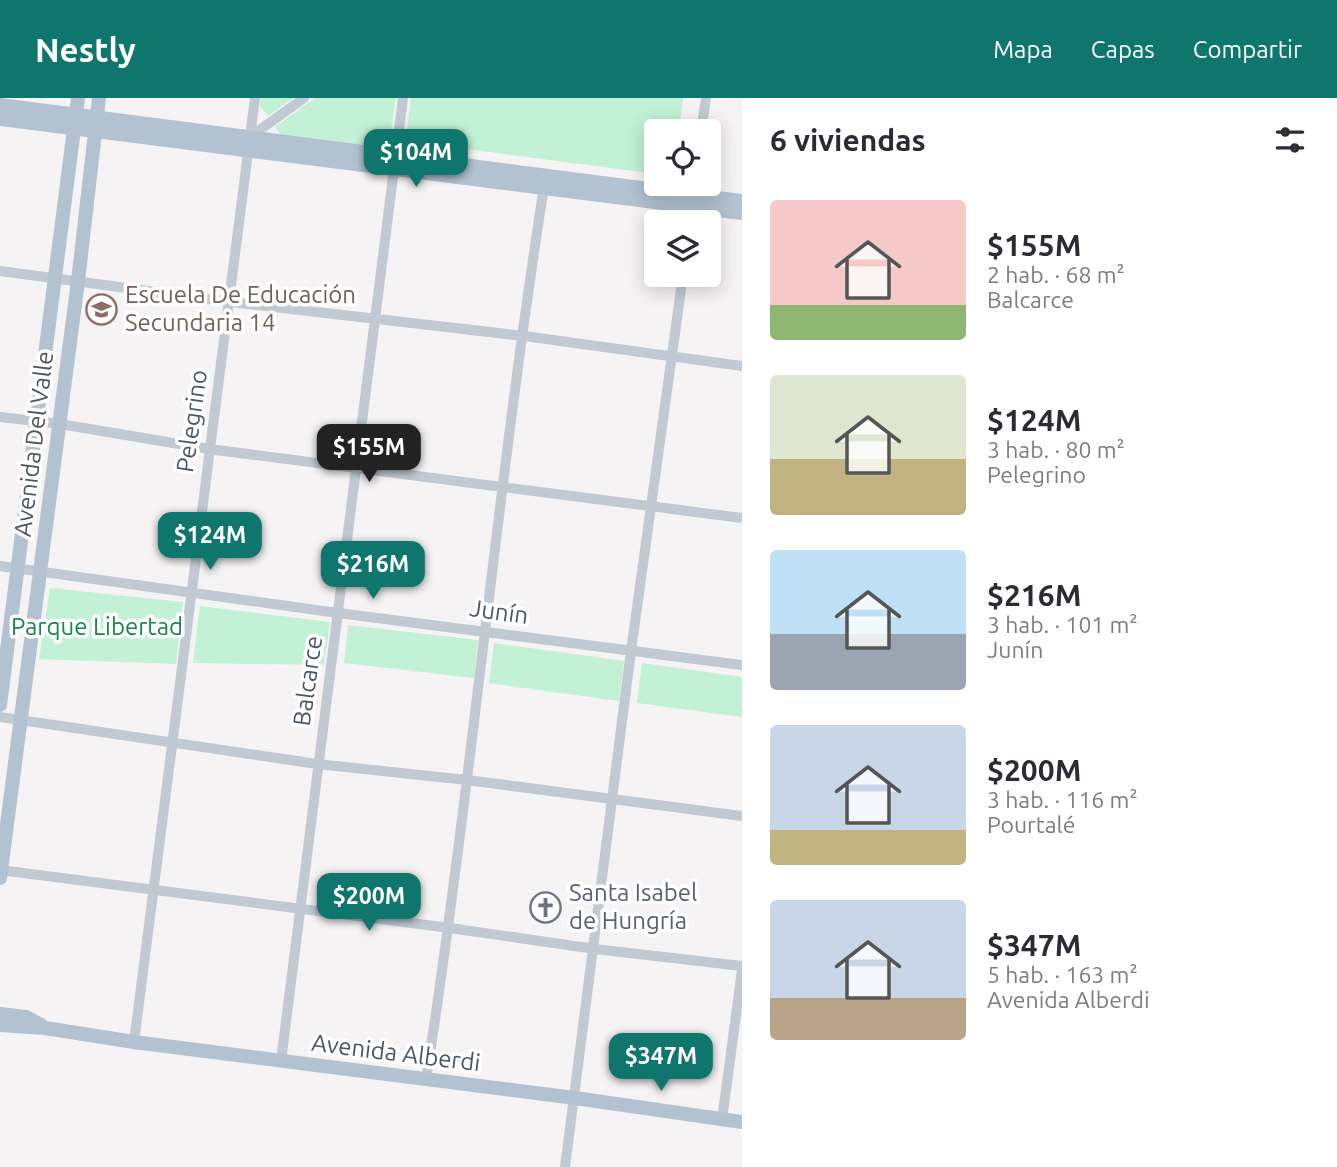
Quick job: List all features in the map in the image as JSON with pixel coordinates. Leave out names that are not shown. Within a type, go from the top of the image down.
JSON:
[{"type":"main road","name":"Avenida Del Valle","points":[[0,705],[78,98]]},
{"type":"main road","name":"Avenida Del Valle","points":[[0,873],[60,424],[99,98]]},
{"type":"main road","points":[[0,105],[75,121]]},
{"type":"main road","points":[[0,119],[96,123],[545,182],[742,201]]},
{"type":"main road","points":[[693,197],[742,214]]},
{"type":"main road","name":"Avenida Alberdi","points":[[0,1014],[26,1017],[45,1028]]},
{"type":"main road","name":"Avenida Alberdi","points":[[0,1025],[45,1028],[742,1122]]},
{"type":"street","name":"Pelegrino","points":[[134,1042],[255,98]]},
{"type":"street","points":[[249,144],[304,98]]},
{"type":"street","name":"Balcarce","points":[[281,1061],[403,98]]},
{"type":"street","points":[[703,119],[706,98]]},
{"type":"street","points":[[426,1080],[450,928],[484,631],[545,182]]},
{"type":"street","points":[[0,271],[742,366]]},
{"type":"street","points":[[565,1167],[650,507],[681,287]]},
{"type":"street","points":[[0,417],[60,424],[209,449],[742,518]]},
{"type":"street","name":"Junín","points":[[0,566],[742,665]]},
{"type":"street","points":[[0,717],[317,764],[467,780],[742,816]]},
{"type":"street","points":[[0,873],[300,908],[742,968],[722,1120]]},
{"type":"green space","points":[[261,98],[293,98],[268,116],[260,106]]},
{"type":"green space","points":[[315,98],[396,98],[388,149],[282,136],[275,127]]},
{"type":"green space","points":[[411,98],[683,98],[680,119],[644,119],[644,172],[405,141]]},
{"type":"green space","name":"Parque Libertad","points":[[50,588],[183,602],[176,664],[39,659]]},
{"type":"green space","name":"Parque Libertad","points":[[200,606],[330,622],[324,665],[193,663]]},
{"type":"green space","points":[[348,625],[478,640],[474,678],[344,663]]},
{"type":"green space","points":[[494,643],[624,661],[619,701],[489,683]]},
{"type":"green space","points":[[642,663],[742,677],[742,717],[637,703]]},
{"type":"place","name":"Escuela De Educación Secundaria 14","points":[[102,309]]},
{"type":"place","name":"Santa Isabel de Hungría","points":[[546,907]]}]
